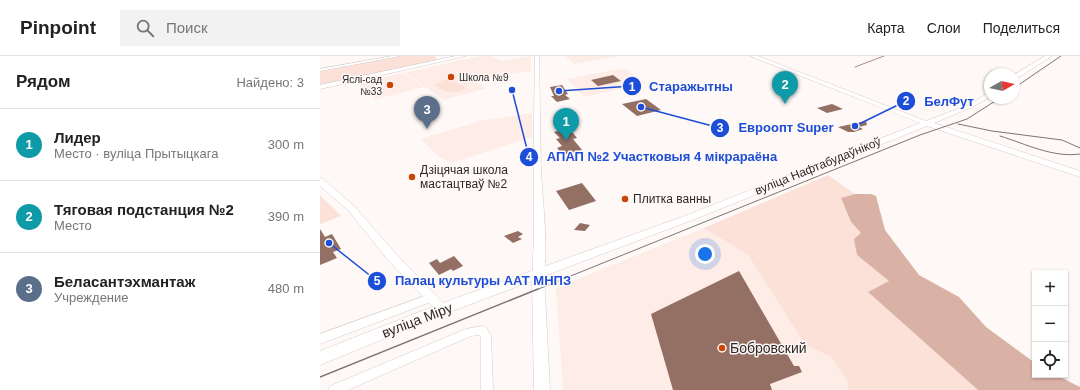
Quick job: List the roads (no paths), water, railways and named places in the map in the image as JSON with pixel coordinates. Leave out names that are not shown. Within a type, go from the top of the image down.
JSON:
[{"type":"main road","points":[[320,86],[463,56]]},
{"type":"main road","points":[[753,56],[926,123],[1080,174]]},
{"type":"main road","points":[[1020,74],[1049,56]]},
{"type":"main road","name":"вуліца Нафтабудаўнікоў","points":[[538,275],[686,219],[970,106],[984,98]]},
{"type":"main road","points":[[538,275],[542,390]]},
{"type":"main road","name":"вуліца Міру","points":[[320,358],[442,309],[538,275]]},
{"type":"street","points":[[320,70],[398,56]]},
{"type":"street","points":[[537,56],[537,171],[540,256],[538,275]]},
{"type":"street","points":[[320,181],[351,208],[392,256],[442,309]]},
{"type":"street","points":[[320,339],[430,298]]},
{"type":"street","points":[[334,390],[470,332],[482,330],[486,336],[487,390]]},
{"type":"waterway","points":[[855,67],[884,56]]},
{"type":"tram line","points":[[1020,84],[1061,56]]},
{"type":"tram line","points":[[536,290],[920,135],[967,119],[991,104]]},
{"type":"tram line","points":[[958,124],[992,131],[1062,140],[1080,148]]},
{"type":"tram line","points":[[1000,136],[1050,152],[1070,155],[1080,154]]},
{"type":"tram line","points":[[320,377],[538,289]]},
{"type":"place","name":"Школа №9","points":[[451,77]]},
{"type":"place","name":"Яслі-сад №33","points":[[390,85]]},
{"type":"place","name":"АПАП №2 Участковыя 4 мікрараёна","points":[[512,90]]},
{"type":"place","name":"Старажытны","points":[[559,91]]},
{"type":"place","name":"Тяговая подстанция №2","points":[[785,104]]},
{"type":"place","name":"Евроопт Super","points":[[641,107]]},
{"type":"place","name":"БелФут","points":[[855,126]]},
{"type":"place","name":"Беласантэхмантаж","points":[[427,129]]},
{"type":"place","name":"Лидер","points":[[566,141]]},
{"type":"place","name":"Дзіцячая школа мастацтваў №2","points":[[412,177]]},
{"type":"place","name":"Плитка ванны","points":[[625,199]]},
{"type":"place","name":"Палац культуры ААТ МНПЗ","points":[[329,243]]},
{"type":"place","name":"Бобровский","points":[[722,348]]}]
